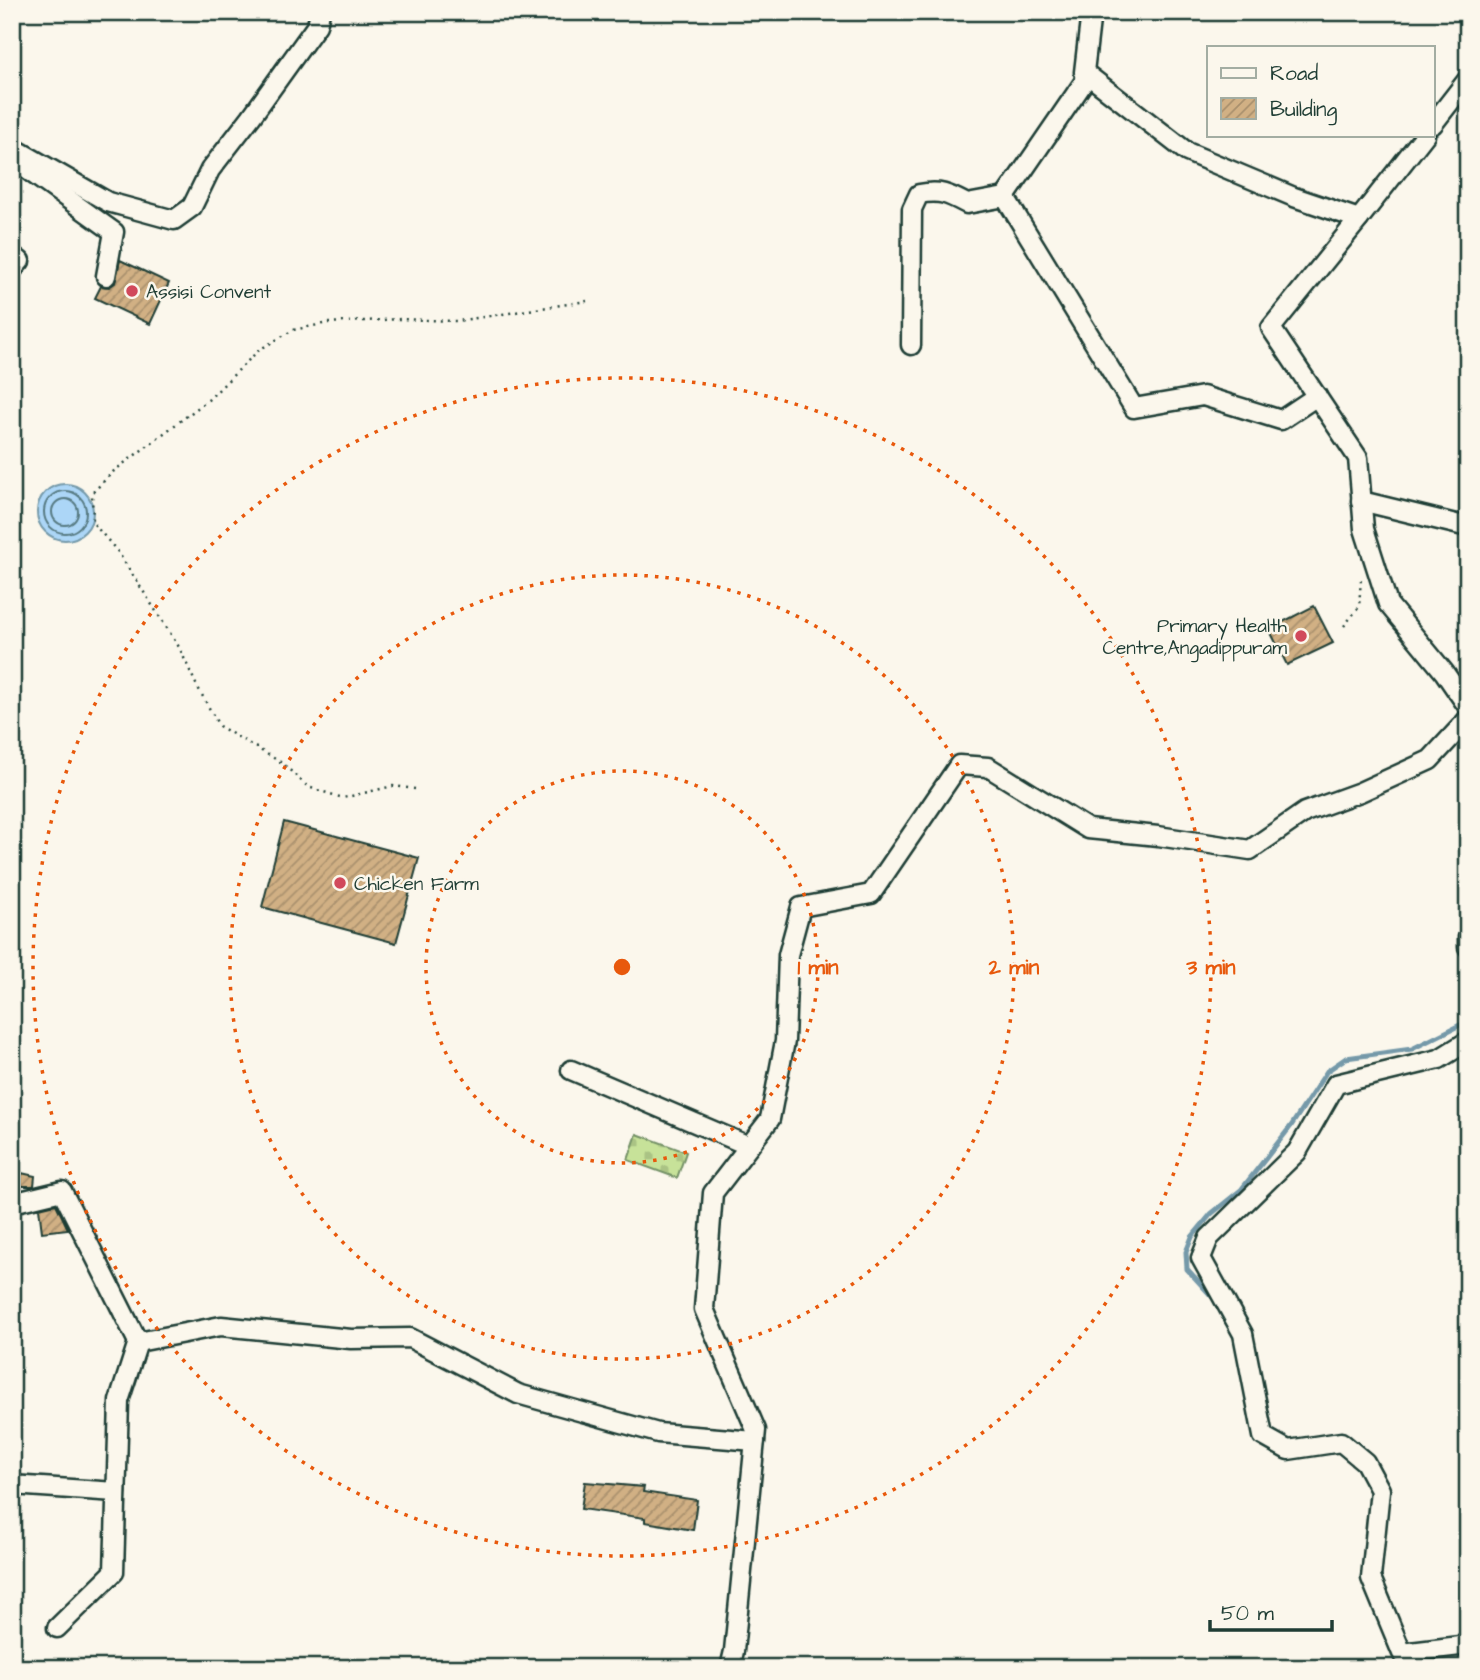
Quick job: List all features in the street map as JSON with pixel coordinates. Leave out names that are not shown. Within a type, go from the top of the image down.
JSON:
[{"type":"street","points":[[12,147],[108,202],[174,220],[192,207],[210,170],[317,25],[320,12]]},
{"type":"street","points":[[1091,12],[1084,72],[1088,76],[1187,152],[1294,197],[1359,219]]},
{"type":"street","points":[[911,345],[912,209],[919,194],[936,191],[967,204],[1005,197],[1088,76]]},
{"type":"street","points":[[1434,123],[1468,79]]},
{"type":"street","points":[[1424,136],[1271,328],[1358,458],[1364,528],[1388,604],[1444,672],[1468,707]]},
{"type":"street","points":[[12,159],[114,232],[106,276]]},
{"type":"street","points":[[1005,197],[1134,408],[1203,396],[1281,420],[1317,396]]},
{"type":"street","points":[[12,255],[20,261],[12,270]]},
{"type":"street","points":[[1361,500],[1468,527]]},
{"type":"street","points":[[730,1668],[734,1651],[756,1430],[704,1309],[713,1193],[769,1119],[785,1041],[788,955],[801,907],[871,894],[959,765],[988,767],[1088,829],[1250,850],[1305,812],[1360,792],[1430,760],[1468,719]]},
{"type":"street","points":[[1468,939],[1468,947]]},
{"type":"street","points":[[1468,1041],[1439,1059],[1336,1084],[1297,1152],[1209,1238],[1201,1258],[1243,1334],[1263,1436],[1288,1450],[1341,1442],[1364,1462],[1380,1490],[1371,1578],[1402,1653],[1468,1645]]},
{"type":"street","points":[[571,1069],[749,1146]]},
{"type":"street","points":[[12,1203],[62,1191],[138,1342],[119,1401],[114,1572],[57,1628]]},
{"type":"street","points":[[138,1342],[221,1326],[351,1339],[410,1338],[518,1394],[659,1433],[755,1441]]},
{"type":"street","points":[[12,1485],[116,1492]]},
{"type":"path","points":[[415,789],[393,786],[343,798],[308,787],[282,763],[219,726],[179,647],[118,552],[93,523],[92,493],[114,471],[208,400],[259,350],[293,330],[328,323],[401,319],[457,321],[587,300]]},
{"type":"path","points":[[1344,626],[1359,607],[1362,570]]},
{"type":"green space","points":[[637,1134],[686,1152],[677,1178],[628,1160]]},
{"type":"water","points":[[59,484],[71,484],[81,488],[89,496],[93,512],[89,528],[81,536],[71,540],[59,540],[49,536],[41,528],[37,518],[37,506],[41,496],[49,488]]},
{"type":"building","name":"Assisi Convent","points":[[120,260],[169,283],[150,324],[95,298],[101,286],[109,287],[115,283]]},
{"type":"building","name":"Primary Health Centre,Angadippuram","points":[[1314,606],[1333,643],[1287,665],[1269,629]]},
{"type":"building","name":"Chicken Farm","points":[[284,822],[419,858],[396,943],[262,907]]},
{"type":"building","points":[[17,1172],[35,1176],[34,1186],[15,1186]]},
{"type":"building","points":[[56,1204],[68,1229],[42,1232],[39,1208]]},
{"type":"building","points":[[585,1482],[644,1487],[643,1492],[697,1500],[693,1530],[645,1522],[645,1518],[581,1509]]},
{"type":"waterway","points":[[1217,1302],[1187,1269],[1186,1252],[1192,1237],[1211,1214],[1241,1190],[1291,1126],[1327,1071],[1346,1058],[1412,1049],[1468,1021]]},
{"type":"place","name":"Assisi Convent","points":[[132,291]]},
{"type":"place","name":"Primary Health Centre,Angadippuram","points":[[1301,636]]},
{"type":"place","name":"Chicken Farm","points":[[340,883]]}]
